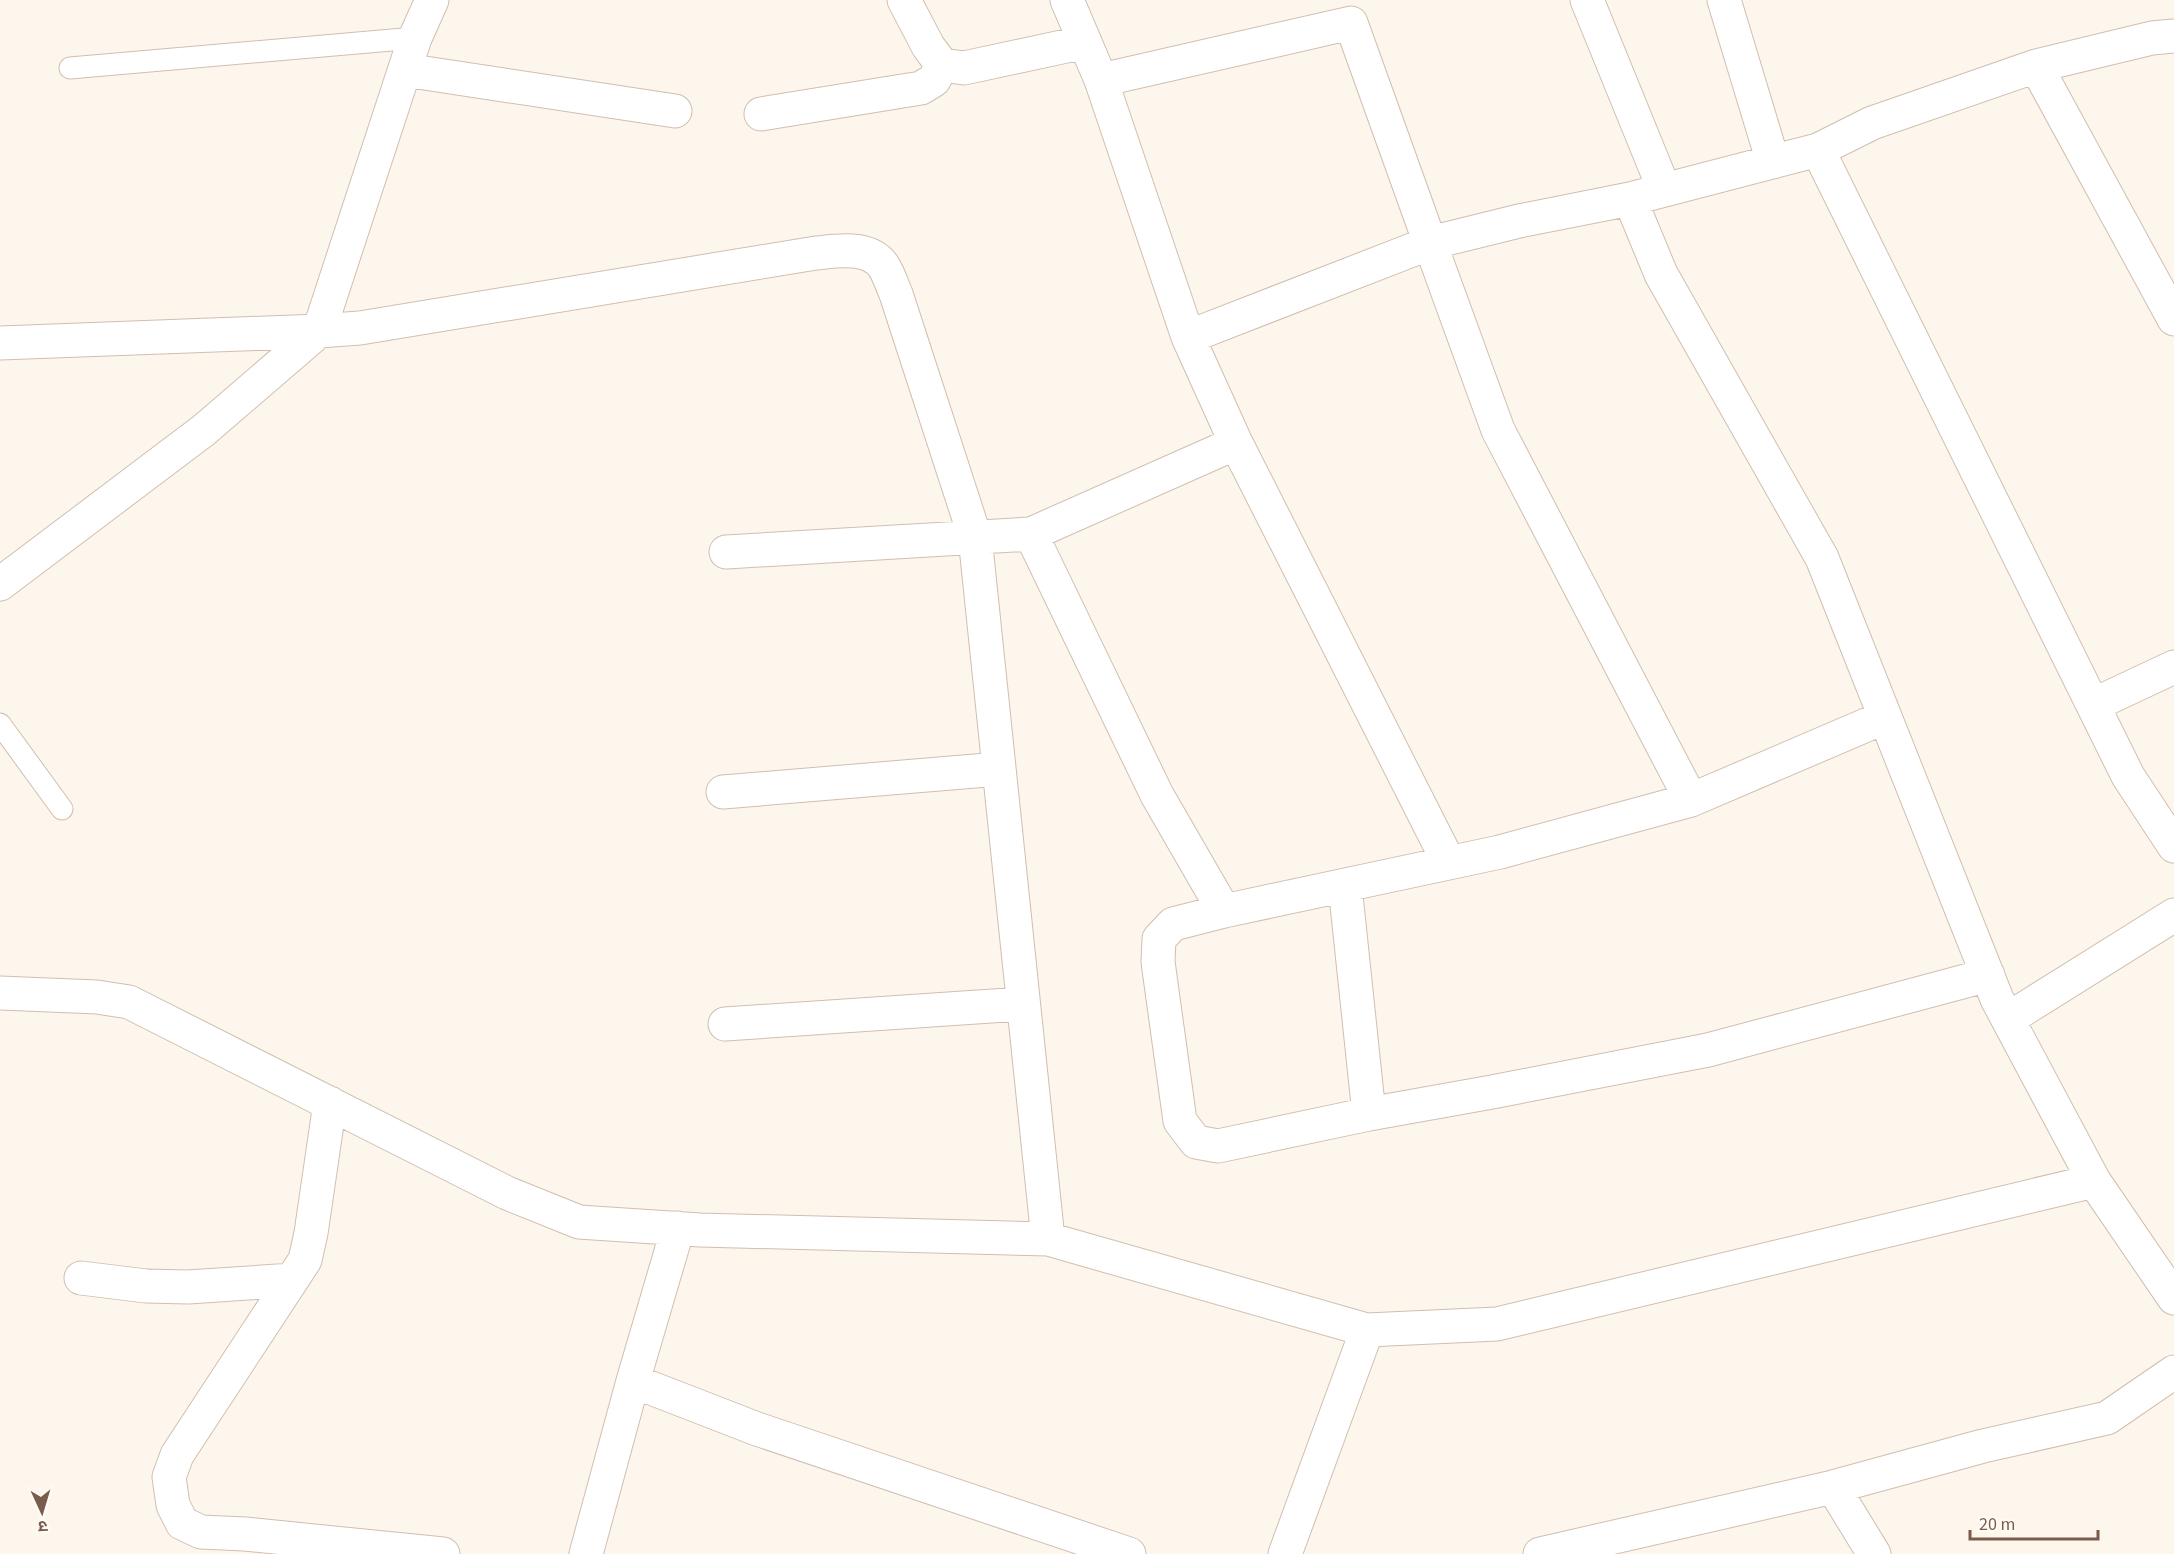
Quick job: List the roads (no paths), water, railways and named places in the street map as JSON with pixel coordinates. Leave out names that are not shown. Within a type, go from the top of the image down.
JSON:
[{"type":"street","points":[[0,584],[204,430],[319,332],[415,38],[432,0]]},
{"type":"street","points":[[904,0],[927,46],[942,65],[964,68],[1085,42]]},
{"type":"street","points":[[1067,0],[1101,80],[1188,337],[1236,443],[1449,863]]},
{"type":"street","points":[[1587,0],[1664,189]]},
{"type":"street","points":[[1724,0],[1773,162]]},
{"type":"street","points":[[1101,80],[1348,11],[1498,430],[1691,800]]},
{"type":"street","points":[[1188,337],[1430,243],[1519,220],[1630,199],[1818,150],[1872,123],[2036,66],[2152,38],[2174,36]]},
{"type":"street","points":[[761,114],[921,87],[934,80],[942,65]]},
{"type":"street","points":[[2036,66],[2174,319]]},
{"type":"street","points":[[405,70],[675,111]]},
{"type":"street","points":[[1818,150],[2128,776],[2174,846]]},
{"type":"street","points":[[1630,199],[1661,274],[1822,558],[2007,1019],[2094,1181],[2174,1298]]},
{"type":"street","points":[[0,343],[319,332],[360,328],[816,253],[864,252],[883,265],[896,294],[975,537],[1047,1239]]},
{"type":"street","points":[[726,552],[1031,534],[1236,443]]},
{"type":"street","points":[[1031,534],[1157,795],[1224,911]]},
{"type":"street","points":[[2093,705],[2174,667]]},
{"type":"street","points":[[1885,717],[1691,800],[1500,852],[1173,924],[1159,939],[1158,962],[1180,1121],[1196,1142],[1218,1146],[1369,1114],[1708,1050],[1988,975]]},
{"type":"street","points":[[723,792],[999,769]]},
{"type":"street","points":[[1345,886],[1369,1114]]},
{"type":"street","points":[[2007,1019],[2174,915]]},
{"type":"street","points":[[0,993],[97,997],[129,1002],[507,1193],[579,1222],[678,1228],[1047,1239],[1367,1330],[1497,1324],[2094,1181]]},
{"type":"street","points":[[725,1024],[1023,1004]]},
{"type":"street","points":[[330,1103],[305,1260],[177,1455],[169,1477],[173,1505],[182,1523],[201,1532],[255,1535],[443,1554]]},
{"type":"street","points":[[586,1554],[678,1228]]},
{"type":"street","points":[[81,1278],[146,1286],[188,1287],[292,1280]]},
{"type":"street","points":[[1285,1554],[1367,1330]]},
{"type":"street","points":[[1540,1554],[1833,1487],[1983,1446],[2107,1418],[2174,1372]]},
{"type":"street","points":[[633,1381],[757,1429],[1130,1554]]},
{"type":"street","points":[[1833,1487],[1874,1554]]},
{"type":"lane","points":[[70,68],[415,38]]},
{"type":"lane","points":[[0,724],[62,809]]}]
